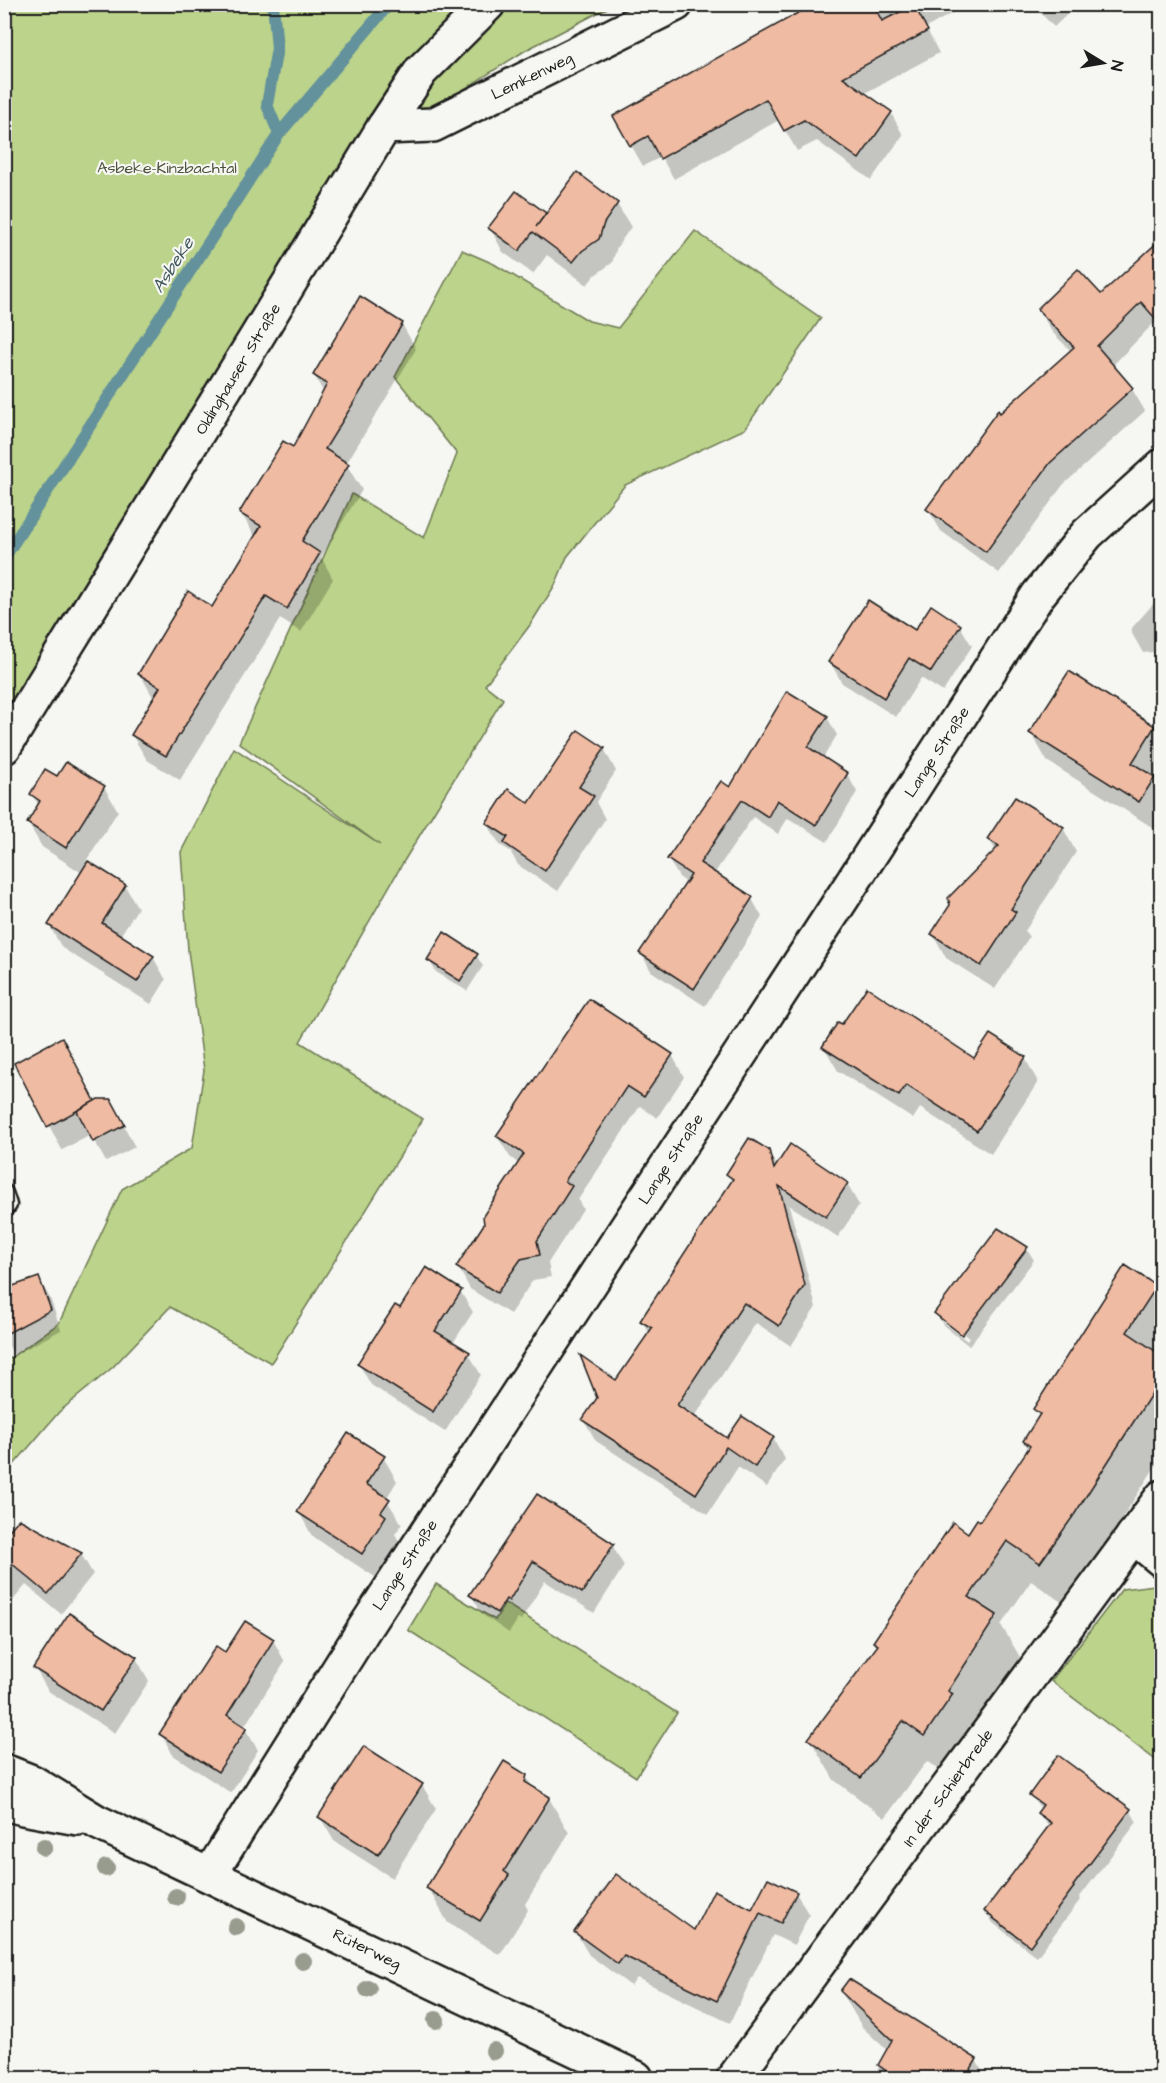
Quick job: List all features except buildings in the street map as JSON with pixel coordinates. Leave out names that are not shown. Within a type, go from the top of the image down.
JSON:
[{"type":"street","name":"Oldinghauser Straße","points":[[4,747],[384,127],[421,71],[488,4]]},
{"type":"street","name":"Lemkenweg","points":[[384,127],[433,125],[676,4]]},
{"type":"street","name":"Lange Straße","points":[[210,1874],[364,1629],[1038,595],[1087,534],[1161,466]]},
{"type":"street","name":"In der Schierbrede","points":[[734,2079],[1161,1497]]},
{"type":"street","points":[[1133,1536],[1161,1560]]},
{"type":"street","name":"Rüterweg","points":[[4,1771],[33,1782],[98,1822],[636,2079]]},
{"type":"street","name":"Rüterweg","points":[[4,1803],[98,1822]]},
{"type":"green space","name":"Asbeke-Kinzbachtal","points":[[4,5],[613,5],[526,50],[373,147],[4,721]]},
{"type":"green space","points":[[695,231],[821,318],[745,429],[625,485],[567,557],[555,585],[530,625],[485,685],[503,699],[404,861],[300,1042],[423,1119],[271,1363],[170,1307],[113,1367],[59,1412],[5,1475],[5,1362],[59,1323],[122,1189],[192,1148],[204,1070],[188,950],[181,852],[234,748],[380,845],[239,743],[352,494],[424,538],[457,454],[395,377],[462,250],[494,264],[589,321],[618,328]]},
{"type":"green space","points":[[436,1584],[495,1620],[505,1603],[677,1713],[636,1777],[408,1630]]},
{"type":"green space","points":[[1155,1585],[1162,1590],[1161,1764],[1051,1681],[1122,1589]]},
{"type":"waterway","points":[[273,4],[277,48],[267,105],[279,134]]},
{"type":"waterway","name":"Asbeke","points":[[4,558],[279,134],[389,4]]}]
